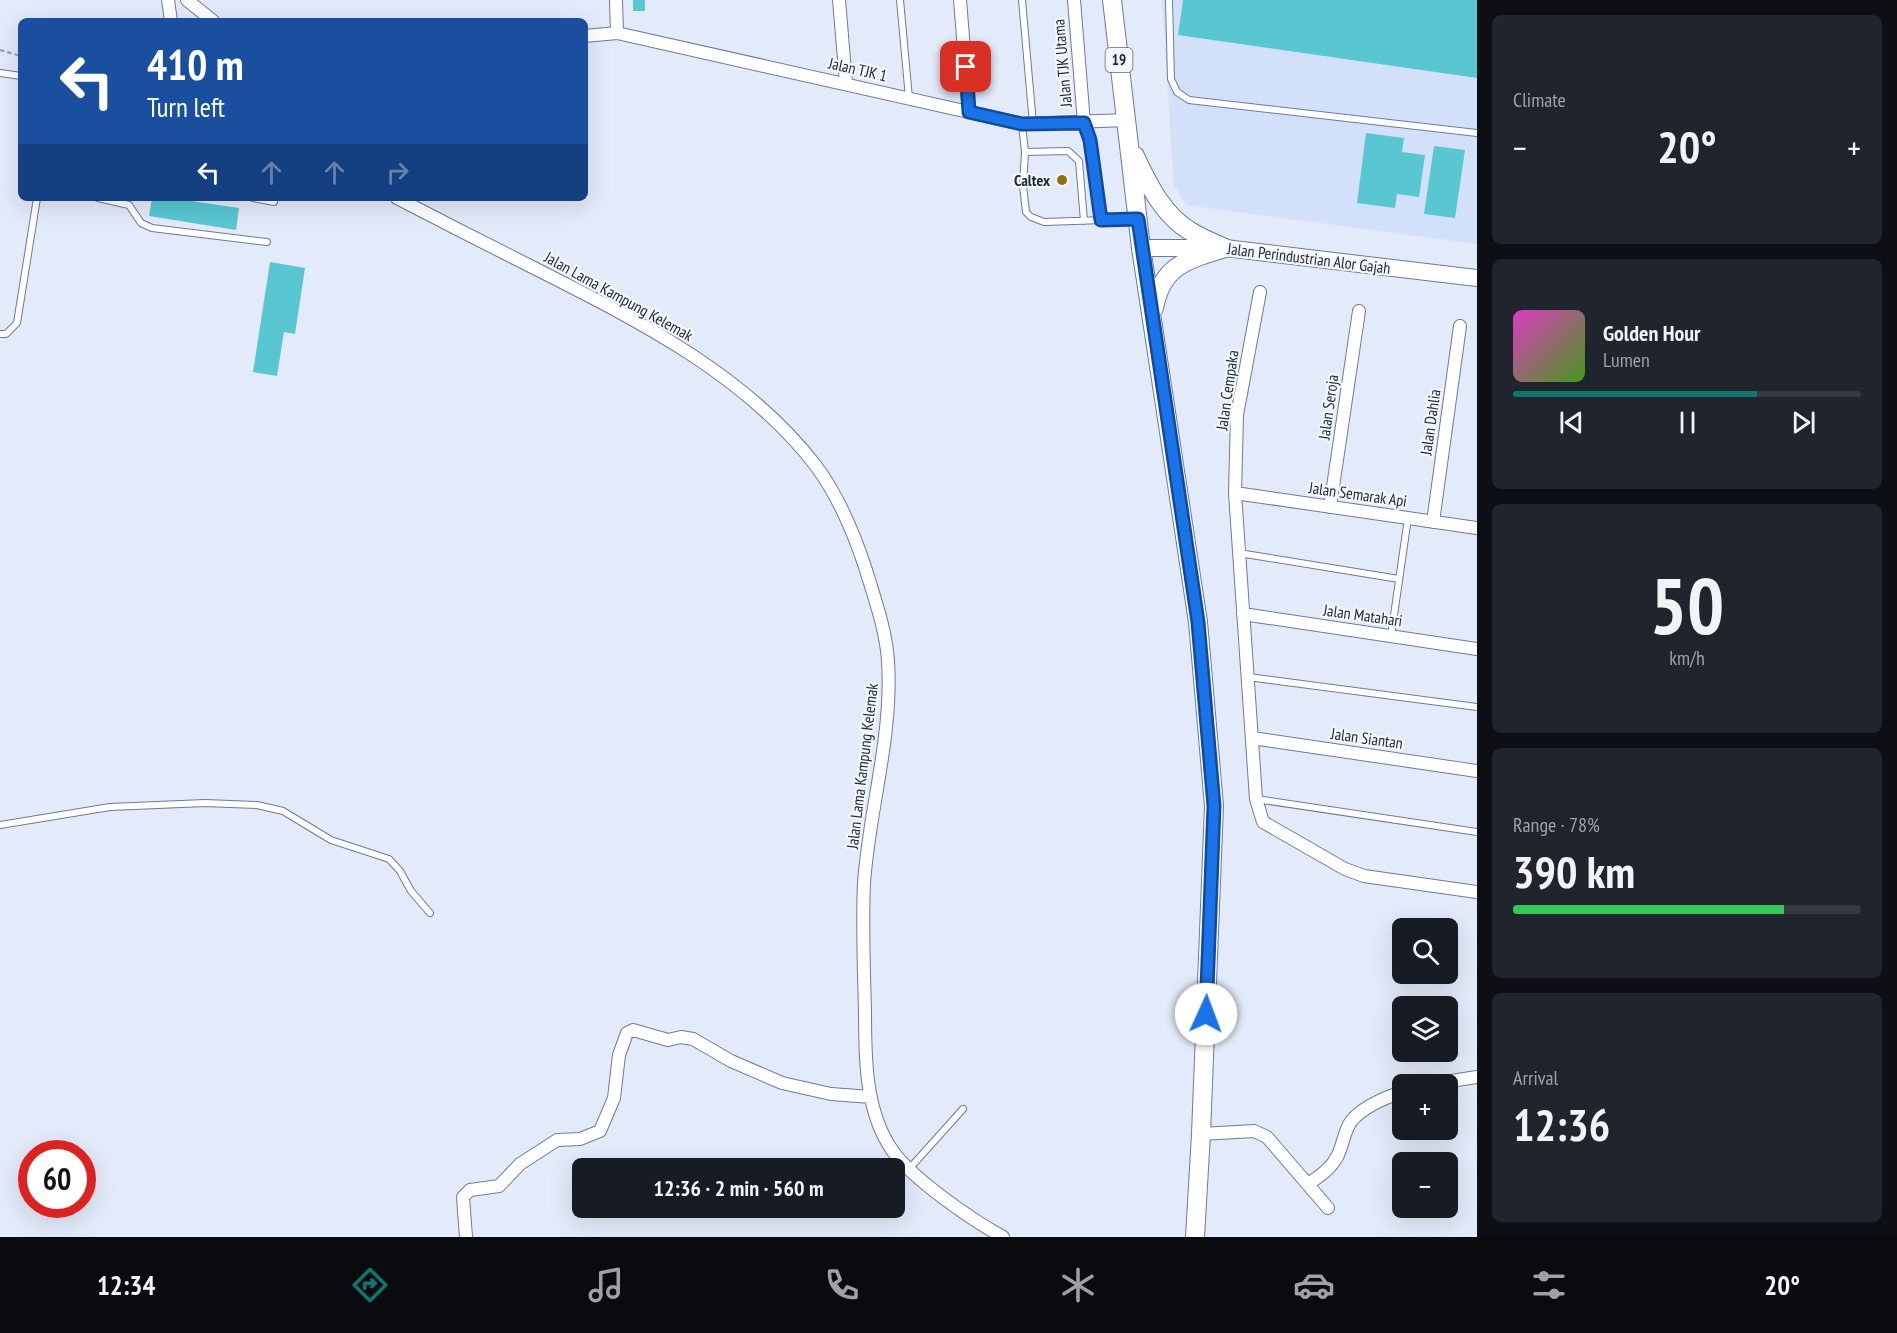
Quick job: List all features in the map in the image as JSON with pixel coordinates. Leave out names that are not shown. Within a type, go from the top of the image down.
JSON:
[{"type":"main road","name":"19","points":[[1112,0],[1141,248],[1198,622],[1214,806],[1195,1237]]},
{"type":"main road","points":[[1128,140],[1141,168],[1164,207],[1190,231],[1225,248]]},
{"type":"main road","points":[[1152,317],[1160,285],[1171,271],[1196,258],[1225,248]]},
{"type":"street","points":[[168,0],[171,18]]},
{"type":"street","points":[[187,0],[209,18]]},
{"type":"street","points":[[616,0],[617,33]]},
{"type":"street","points":[[839,0],[846,83]]},
{"type":"street","points":[[960,0],[969,112]]},
{"type":"street","name":"Jalan TJK Utama","points":[[1074,0],[1084,123]]},
{"type":"street","name":"Jalan TJK 1","points":[[588,36],[617,33],[1028,124],[1126,120]]},
{"type":"street","name":"Jalan Lama Kampung Kelemak","points":[[403,201],[672,340],[755,404],[792,438],[817,467],[838,501],[857,543],[871,587],[885,636],[888,662],[889,692],[864,882],[865,1065],[871,1096],[892,1151],[909,1169],[949,1202],[1003,1237]]},
{"type":"street","name":"Jalan Perindustrian Alor Gajah","points":[[1141,248],[1225,248],[1477,278]]},
{"type":"street","name":"Jalan Cempaka","points":[[1256,799],[1235,493],[1237,415],[1260,292]]},
{"type":"street","name":"Jalan Seroja","points":[[1330,507],[1359,311]]},
{"type":"street","name":"Jalan Dahlia","points":[[1433,522],[1460,326]]},
{"type":"street","name":"Jalan Semarak Api","points":[[1235,493],[1477,528]]},
{"type":"street","name":"Jalan Matahari","points":[[1243,614],[1477,649]]},
{"type":"street","name":"Jalan Siantan","points":[[1252,738],[1477,771]]},
{"type":"street","points":[[1256,799],[1263,822],[1345,869],[1364,876],[1477,892]]},
{"type":"street","points":[[466,1237],[463,1197],[470,1190],[499,1186],[520,1164],[557,1140],[580,1139],[600,1131],[614,1098],[619,1055],[627,1033],[633,1030],[668,1040],[681,1036],[693,1039],[731,1061],[782,1083],[831,1094],[871,1096]]},
{"type":"street","points":[[1458,1080],[1477,1077]]},
{"type":"street","points":[[1308,1184],[1330,1167],[1338,1155],[1348,1127],[1355,1116],[1392,1095]]},
{"type":"street","points":[[1201,1134],[1254,1131],[1267,1137],[1328,1208]]},
{"type":"lane","points":[[900,0],[909,98]]},
{"type":"lane","points":[[1022,0],[1028,124],[1023,186],[1026,212],[1031,217],[1044,222],[1138,219]]},
{"type":"lane","points":[[1169,0],[1171,79],[1177,92],[1188,100],[1477,133]]},
{"type":"lane","points":[[0,73],[18,76]]},
{"type":"lane","points":[[1084,123],[1090,140],[1101,220]]},
{"type":"lane","points":[[1025,152],[1068,151],[1078,161],[1084,221]]},
{"type":"lane","points":[[0,334],[6,334],[18,323],[37,201]]},
{"type":"lane","points":[[131,201],[141,223],[152,228],[267,242]]},
{"type":"lane","points":[[269,201],[274,202]]},
{"type":"lane","points":[[1391,636],[1408,518]]},
{"type":"lane","points":[[1239,553],[1399,579]]},
{"type":"lane","points":[[1248,677],[1477,707]]},
{"type":"lane","points":[[1256,799],[1477,832]]},
{"type":"lane","points":[[0,825],[110,807],[205,803],[257,805],[283,811],[331,840],[389,859],[430,914]]},
{"type":"lane","points":[[909,1169],[963,1109]]},
{"type":"path","points":[[0,50],[18,55]]},
{"type":"shaded area","points":[[1162,0],[1477,0],[1477,244],[1186,205],[1174,185]]},
{"type":"building","points":[[633,0],[645,0],[645,11],[633,11]]},
{"type":"building","points":[[1183,0],[1477,0],[1477,78],[1178,35]]},
{"type":"building","points":[[1366,133],[1404,138],[1402,152],[1425,155],[1419,197],[1397,194],[1395,208],[1357,203]]},
{"type":"building","points":[[1434,146],[1465,150],[1455,218],[1424,214]]},
{"type":"building","points":[[152,201],[191,201],[239,208],[236,230],[149,216]]},
{"type":"building","points":[[270,262],[305,268],[295,334],[284,332],[277,376],[253,372]]},
{"type":"place","name":"Caltex","points":[[1062,180]]},
{"type":"route","points":[[966,67],[969,112],[1022,124],[1084,123],[1090,140],[1101,220],[1138,219],[1198,622],[1214,806],[1206,1014]]}]
